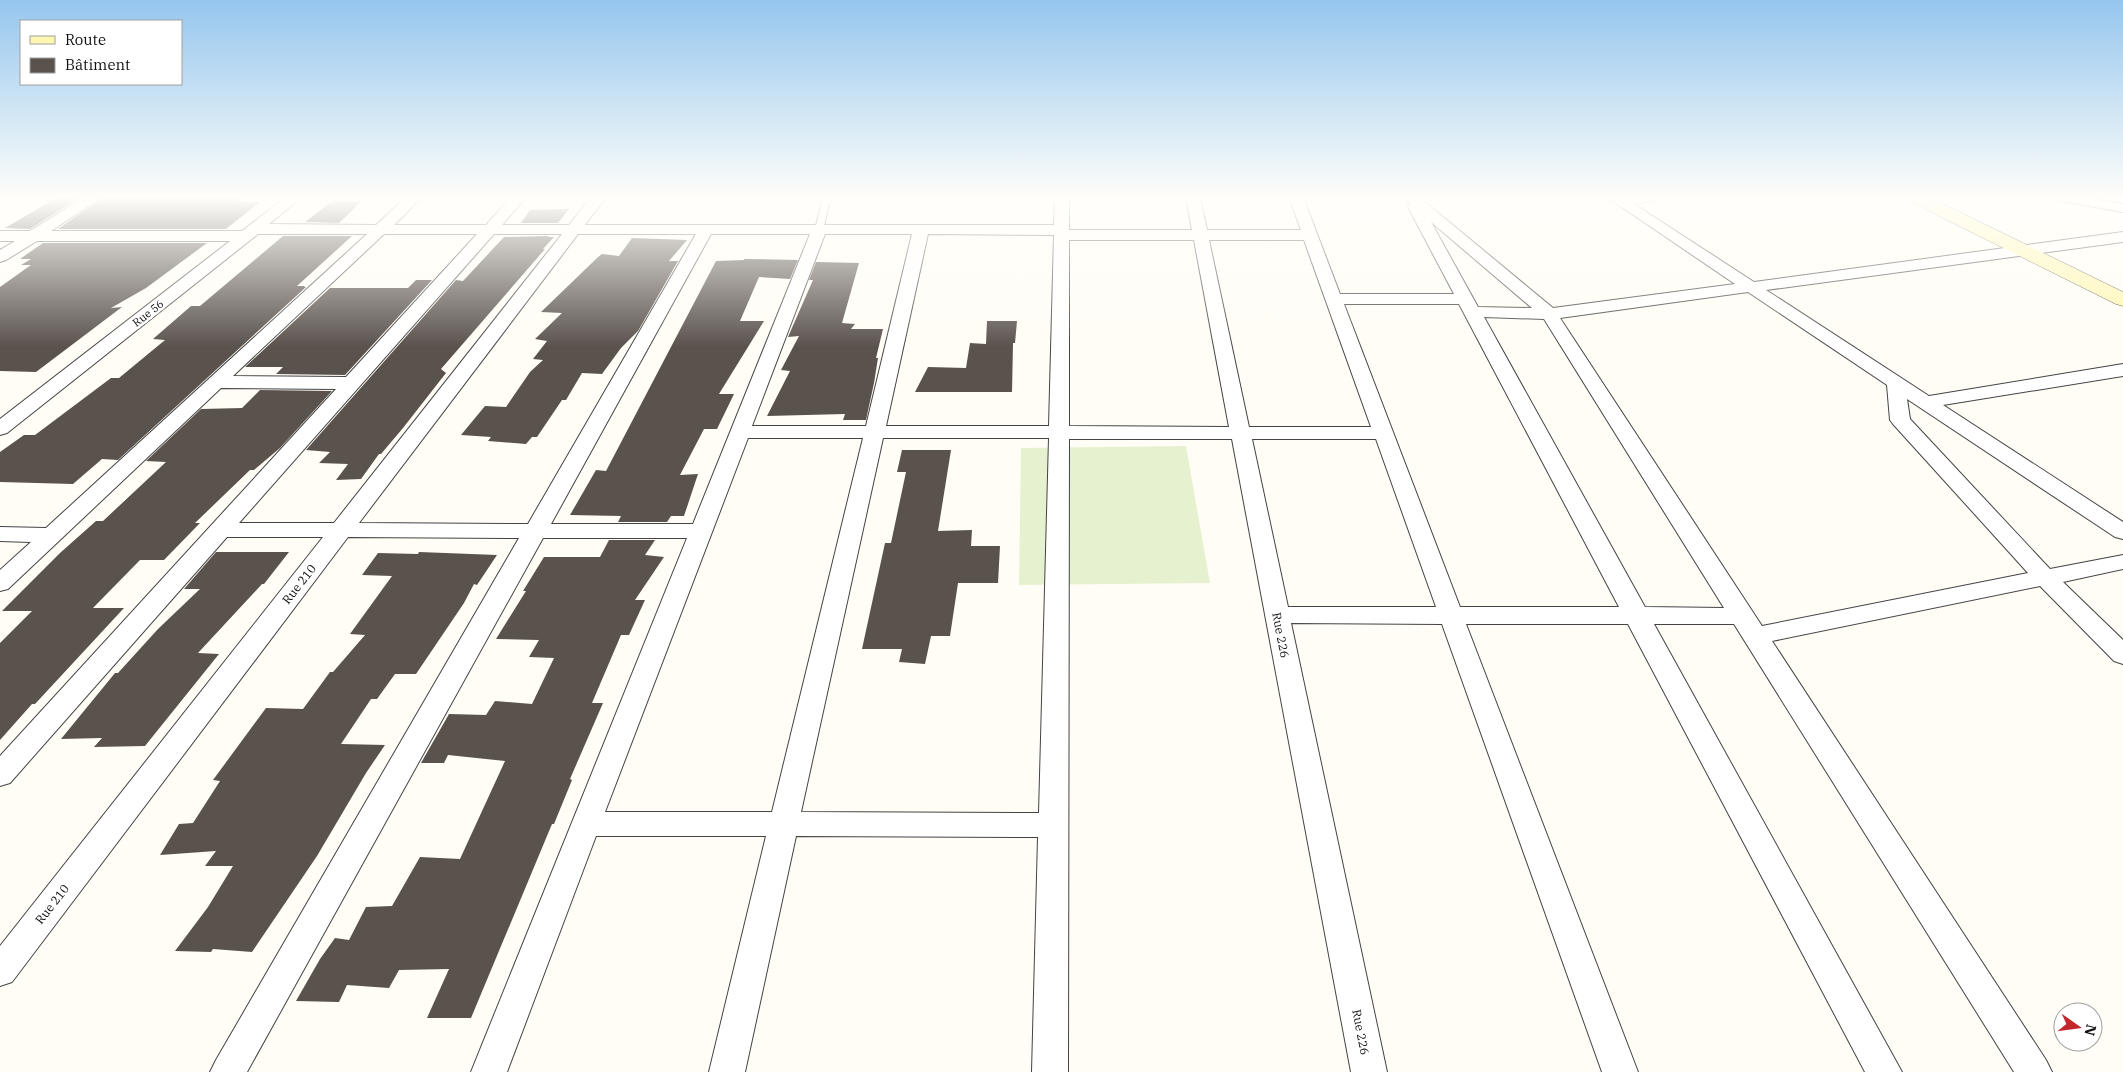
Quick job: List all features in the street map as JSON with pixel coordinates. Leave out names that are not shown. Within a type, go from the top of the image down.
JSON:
[{"type":"street","points":[[0,256],[15,247]]},
{"type":"street","name":"Rue 56","points":[[0,429],[232,247]]},
{"type":"street","points":[[0,583],[361,247]]},
{"type":"street","points":[[0,775],[12,747],[220,530],[475,247]]},
{"type":"street","name":"Rue 210","points":[[0,971],[561,247]]},
{"type":"street","points":[[228,1072],[696,247]]},
{"type":"street","points":[[489,1072],[812,247]]},
{"type":"street","points":[[727,1072],[917,247]]},
{"type":"street","points":[[1050,1072],[1061,247]]},
{"type":"street","name":"Rue 226","points":[[1203,247],[1369,1072]]},
{"type":"street","points":[[1314,247],[1620,1072]]},
{"type":"street","points":[[1437,247],[1884,1072]]},
{"type":"street","points":[[1469,247],[1549,314],[2034,1072]]},
{"type":"street","points":[[1690,247],[2123,532]]},
{"type":"street","points":[[2016,247],[2123,300]]},
{"type":"street","points":[[1334,299],[1468,305],[1549,314],[2045,247]]},
{"type":"street","points":[[1926,402],[2123,370]]},
{"type":"street","points":[[216,382],[352,383]]},
{"type":"street","points":[[1896,383],[1900,420],[2045,578],[2123,655]]},
{"type":"street","points":[[740,432],[1383,433]]},
{"type":"street","points":[[220,530],[701,531]]},
{"type":"street","points":[[0,534],[52,535]]},
{"type":"street","points":[[1277,616],[1637,616],[1748,626],[2045,578],[2123,562]]},
{"type":"street","points":[[586,824],[1053,825]]},
{"type":"green space","points":[[1186,446],[1210,583],[1019,585],[1021,448]]},
{"type":"building","points":[[37,247],[202,247],[146,288],[111,308],[122,307],[36,372],[0,371],[0,287],[31,265],[21,265],[31,259],[20,259]]},
{"type":"building","points":[[270,247],[340,247],[297,286],[306,287],[118,460],[102,459],[73,484],[0,482],[0,452],[24,435],[35,435],[111,378],[119,378],[165,340],[153,339],[191,306],[200,306]]},
{"type":"building","points":[[495,247],[545,247],[441,369],[446,373],[403,428],[379,454],[361,479],[336,480],[348,464],[319,463],[330,452],[306,450],[456,280],[463,281]]},
{"type":"building","points":[[625,247],[681,247],[669,261],[678,261],[638,331],[621,348],[602,374],[582,373],[566,400],[562,400],[537,437],[532,437],[526,444],[488,441],[491,437],[461,435],[485,406],[506,407],[530,372],[543,360],[533,359],[547,341],[535,339],[562,313],[541,312],[602,254],[619,256]]},
{"type":"building","points":[[744,259],[798,260],[790,279],[759,277],[740,321],[764,321],[719,394],[734,394],[717,429],[704,429],[680,475],[698,474],[684,516],[671,516],[667,522],[618,522],[621,516],[570,515],[596,470],[606,471],[716,261]]},
{"type":"building","points":[[816,262],[859,263],[842,323],[855,324],[851,329],[883,329],[876,358],[878,358],[874,383],[866,420],[843,420],[845,414],[767,416],[790,371],[781,370],[799,336],[788,337],[813,280],[809,280]]},
{"type":"building","points":[[416,280],[432,280],[345,375],[276,374],[283,367],[245,367],[330,288],[408,288]]},
{"type":"building","points":[[987,321],[1017,321],[1015,343],[1013,343],[1012,392],[915,392],[928,367],[966,368],[970,343],[986,344]]},
{"type":"building","points":[[260,390],[332,391],[280,448],[254,470],[250,470],[195,523],[200,523],[164,560],[140,560],[93,608],[124,608],[0,740],[0,643],[32,611],[2,611],[60,553],[96,521],[103,521],[166,462],[146,461],[201,409],[242,408]]},
{"type":"building","points":[[902,450],[951,450],[938,531],[972,530],[971,546],[1000,546],[998,583],[958,583],[950,636],[931,636],[925,664],[899,662],[902,649],[862,649],[885,543],[891,543],[906,472],[897,472]]},
{"type":"building","points":[[609,540],[655,540],[645,555],[664,557],[635,600],[645,600],[629,635],[621,635],[592,703],[603,703],[570,779],[572,780],[554,824],[552,824],[471,1018],[427,1018],[449,969],[399,970],[389,988],[347,985],[339,1002],[296,1001],[320,959],[335,938],[349,940],[366,907],[392,906],[420,857],[460,859],[505,761],[448,755],[444,763],[421,763],[449,714],[486,715],[495,701],[532,704],[554,658],[529,657],[539,640],[496,639],[526,591],[523,591],[544,557],[600,557]]},
{"type":"building","points":[[216,552],[289,552],[264,584],[198,653],[219,654],[145,746],[94,747],[102,738],[61,739],[115,673],[118,673],[158,629],[200,589],[184,589]]},
{"type":"building","points":[[419,552],[497,555],[477,585],[474,584],[464,603],[416,674],[395,674],[377,699],[371,699],[341,744],[385,745],[366,773],[317,856],[252,952],[213,949],[211,952],[175,951],[208,907],[233,866],[205,866],[216,851],[160,855],[179,824],[193,823],[220,781],[213,780],[266,708],[303,709],[330,672],[333,672],[365,635],[350,634],[392,576],[362,575],[378,553],[418,554]]}]
